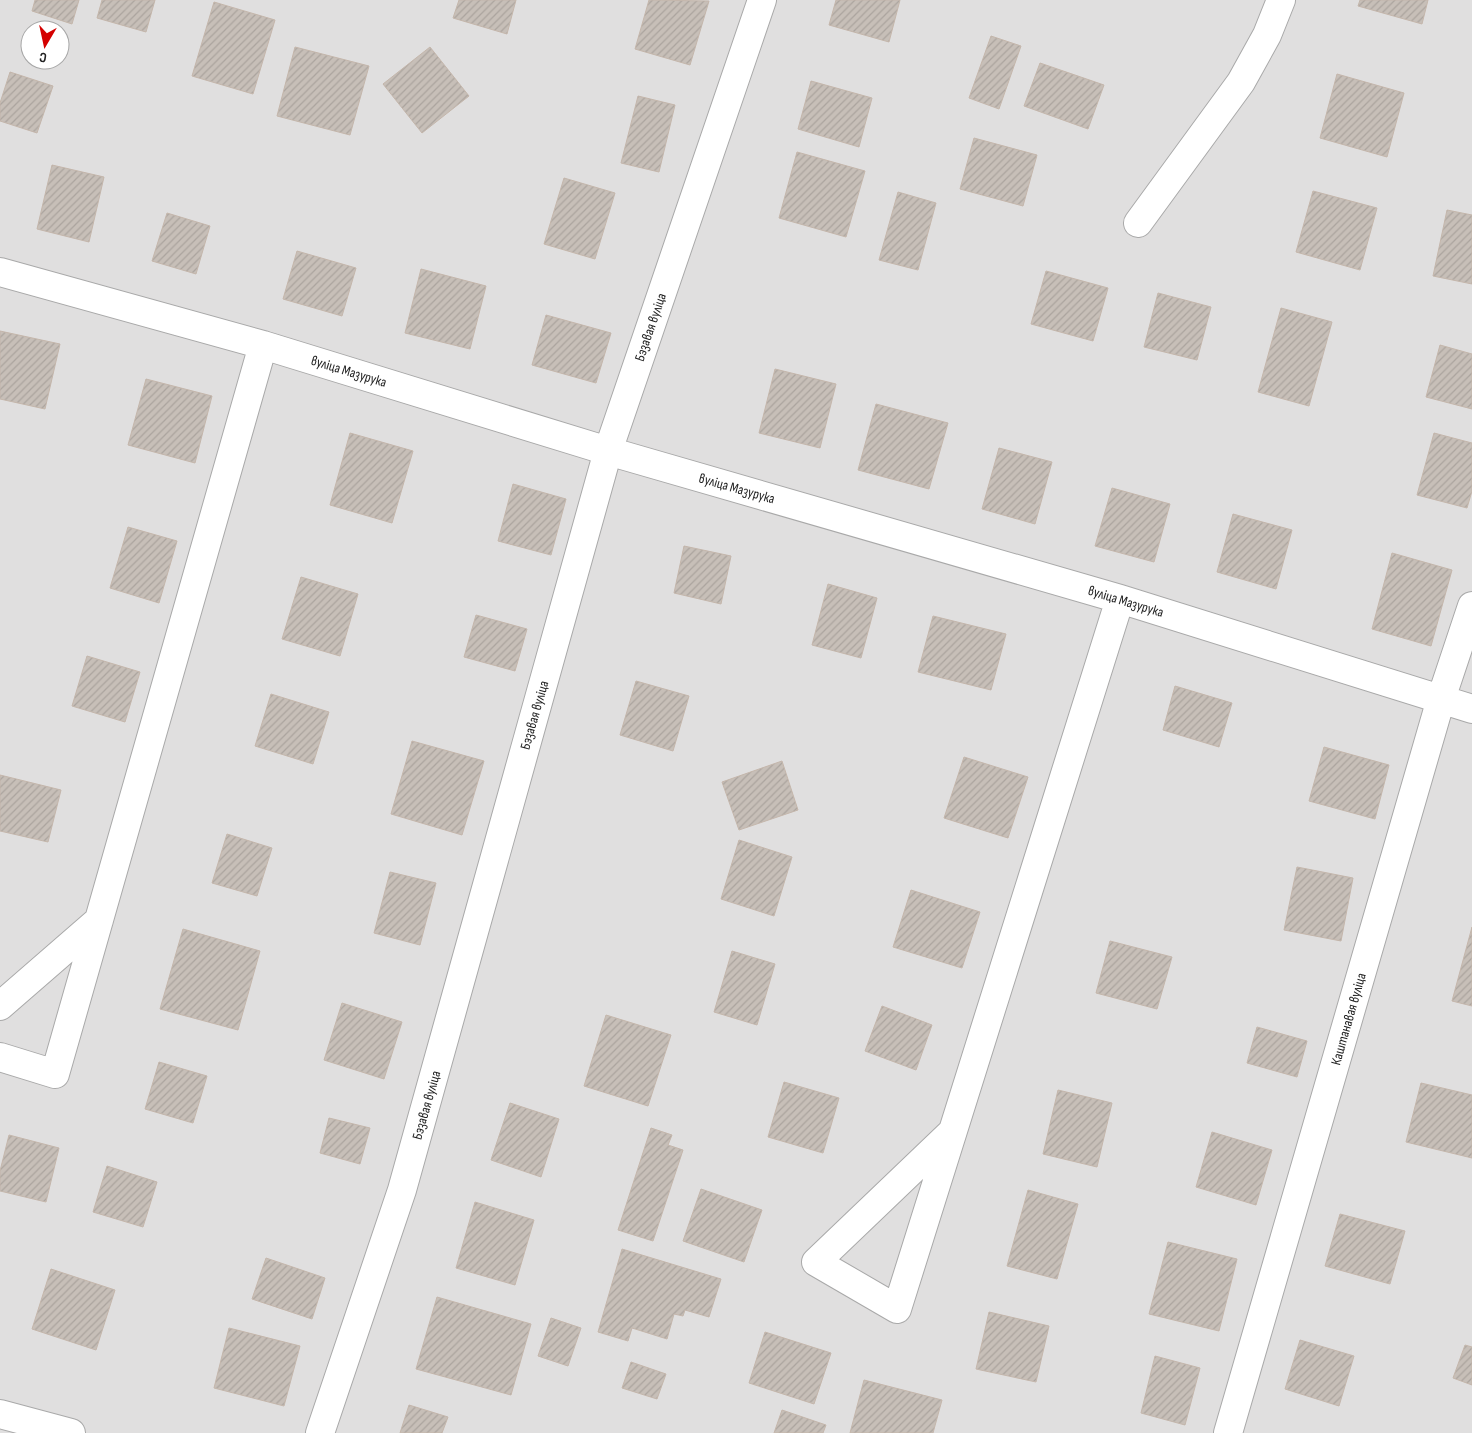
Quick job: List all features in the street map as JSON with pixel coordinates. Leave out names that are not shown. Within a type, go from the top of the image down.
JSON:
[{"type":"street","name":"Бэзавая вуліца","points":[[320,1433],[402,1190],[608,451],[762,0]]},
{"type":"street","points":[[1138,223],[1241,82],[1267,36],[1281,0]]},
{"type":"street","name":"вуліца Мазурука","points":[[0,272],[263,345],[608,451],[1120,599],[1472,709]]},
{"type":"street","points":[[0,1058],[55,1074],[263,345]]},
{"type":"street","points":[[952,1132],[816,1262],[897,1309],[1120,599]]},
{"type":"street","name":"Каштанавая вуліца","points":[[1228,1433],[1441,699],[1472,606]]},
{"type":"street","points":[[0,1006],[99,920]]},
{"type":"street","points":[[0,1414],[72,1433]]},
{"type":"shaded area","points":[[0,0],[1472,0],[1472,1433],[0,1433]]},
{"type":"building","points":[[35,0],[79,0],[72,24],[70,20],[60,20],[32,11]]},
{"type":"building","points":[[102,0],[155,0],[146,32],[97,18]]},
{"type":"building","points":[[459,0],[516,0],[507,34],[453,18]]},
{"type":"building","points":[[649,0],[709,1],[690,65],[635,49]]},
{"type":"building","points":[[836,0],[900,0],[889,42],[829,25]]},
{"type":"building","points":[[1360,0],[1428,0],[1422,24],[1358,6]]},
{"type":"building","points":[[214,2],[275,20],[253,94],[192,76]]},
{"type":"building","points":[[991,36],[1021,46],[999,109],[969,98]]},
{"type":"building","points":[[295,47],[369,66],[350,135],[277,116]]},
{"type":"building","points":[[430,47],[469,96],[422,133],[383,84]]},
{"type":"building","points":[[1040,63],[1104,85],[1088,129],[1024,106]]},
{"type":"building","points":[[10,72],[53,86],[37,133],[0,121],[0,103]]},
{"type":"building","points":[[1337,74],[1404,93],[1387,157],[1320,138]]},
{"type":"building","points":[[811,81],[872,98],[859,147],[798,129]]},
{"type":"building","points":[[638,96],[675,105],[659,172],[621,163]]},
{"type":"building","points":[[974,138],[1037,155],[1023,206],[960,189]]},
{"type":"building","points":[[797,152],[865,171],[846,237],[779,218]]},
{"type":"building","points":[[52,165],[104,177],[89,242],[37,229]]},
{"type":"building","points":[[564,178],[615,193],[595,259],[544,244]]},
{"type":"building","points":[[1313,191],[1377,208],[1360,270],[1296,252]]},
{"type":"building","points":[[898,192],[936,203],[918,270],[879,260]]},
{"type":"building","points":[[1447,210],[1472,215],[1472,284],[1433,276]]},
{"type":"building","points":[[167,213],[210,226],[196,274],[152,261]]},
{"type":"building","points":[[297,251],[356,268],[342,316],[283,299]]},
{"type":"building","points":[[421,269],[486,286],[470,349],[405,333]]},
{"type":"building","points":[[1046,271],[1108,288],[1093,341],[1031,324]]},
{"type":"building","points":[[1158,293],[1211,307],[1197,360],[1144,347]]},
{"type":"building","points":[[1281,308],[1332,322],[1309,406],[1258,392]]},
{"type":"building","points":[[546,315],[611,333],[596,383],[532,365]]},
{"type":"building","points":[[0,331],[60,344],[45,409],[0,399]]},
{"type":"building","points":[[1440,345],[1472,354],[1472,409],[1426,397]]},
{"type":"building","points":[[775,369],[836,384],[820,448],[759,433]]},
{"type":"building","points":[[146,379],[212,396],[195,463],[128,445]]},
{"type":"building","points":[[876,404],[948,423],[929,489],[858,470]]},
{"type":"building","points":[[350,433],[413,451],[392,523],[330,505]]},
{"type":"building","points":[[1434,433],[1472,443],[1472,491],[1467,508],[1417,495]]},
{"type":"building","points":[[999,448],[1052,462],[1035,524],[982,509]]},
{"type":"building","points":[[513,484],[566,499],[551,555],[498,541]]},
{"type":"building","points":[[1112,488],[1170,504],[1154,562],[1095,546]]},
{"type":"building","points":[[1233,514],[1292,530],[1276,589],[1217,572]]},
{"type":"building","points":[[128,527],[177,541],[159,603],[110,588]]},
{"type":"building","points":[[684,546],[731,556],[721,604],[674,593]]},
{"type":"building","points":[[1392,553],[1452,570],[1431,646],[1372,629]]},
{"type":"building","points":[[301,577],[358,594],[340,656],[282,639]]},
{"type":"building","points":[[828,584],[877,598],[861,658],[812,645]]},
{"type":"building","points":[[476,615],[527,629],[515,671],[464,657]]},
{"type":"building","points":[[933,616],[1006,634],[991,690],[918,672]]},
{"type":"building","points":[[87,656],[140,672],[125,722],[72,706]]},
{"type":"building","points":[[636,681],[689,696],[673,751],[620,735]]},
{"type":"building","points":[[1175,686],[1232,703],[1219,747],[1163,730]]},
{"type":"building","points":[[271,694],[329,712],[313,764],[255,746]]},
{"type":"building","points":[[412,741],[484,761],[462,835],[391,814]]},
{"type":"building","points":[[1324,747],[1389,765],[1375,819],[1309,801]]},
{"type":"building","points":[[964,757],[1028,777],[1008,838],[944,818]]},
{"type":"building","points":[[782,761],[798,810],[739,830],[722,782]]},
{"type":"building","points":[[0,775],[61,790],[48,842],[0,831]]},
{"type":"building","points":[[227,834],[272,848],[257,896],[212,883]]},
{"type":"building","points":[[739,840],[792,857],[774,916],[721,899]]},
{"type":"building","points":[[1297,867],[1353,878],[1341,941],[1284,930]]},
{"type":"building","points":[[390,872],[436,883],[420,945],[374,933]]},
{"type":"building","points":[[911,890],[980,912],[962,968],[893,947]]},
{"type":"building","points":[[1472,927],[1472,1006],[1452,1001]]},
{"type":"building","points":[[183,929],[260,951],[238,1030],[160,1009]]},
{"type":"building","points":[[1110,941],[1172,957],[1157,1009],[1096,993]]},
{"type":"building","points":[[732,951],[775,964],[757,1025],[714,1012]]},
{"type":"building","points":[[342,1003],[402,1022],[384,1079],[324,1060]]},
{"type":"building","points":[[882,1006],[932,1025],[916,1070],[865,1051]]},
{"type":"building","points":[[606,1015],[671,1035],[648,1106],[584,1086]]},
{"type":"building","points":[[1257,1027],[1307,1041],[1297,1077],[1247,1063]]},
{"type":"building","points":[[159,1062],[207,1076],[193,1123],[145,1109]]},
{"type":"building","points":[[784,1082],[839,1098],[823,1153],[768,1137]]},
{"type":"building","points":[[1421,1083],[1472,1095],[1472,1158],[1406,1142]]},
{"type":"building","points":[[1058,1090],[1112,1103],[1097,1167],[1043,1154]]},
{"type":"building","points":[[510,1103],[559,1119],[541,1177],[491,1160]]},
{"type":"building","points":[[329,1118],[370,1128],[360,1164],[320,1153]]},
{"type":"building","points":[[651,1128],[672,1135],[668,1145],[683,1150],[653,1241],[618,1230]]},
{"type":"building","points":[[1212,1132],[1272,1150],[1256,1205],[1196,1187]]},
{"type":"building","points":[[9,1135],[59,1148],[46,1202],[0,1191],[0,1171]]},
{"type":"building","points":[[107,1166],[157,1182],[143,1227],[93,1212]]},
{"type":"building","points":[[701,1189],[762,1210],[744,1262],[683,1241]]},
{"type":"building","points":[[1028,1190],[1078,1204],[1057,1279],[1007,1266]]},
{"type":"building","points":[[475,1202],[534,1220],[515,1285],[456,1268]]},
{"type":"building","points":[[1340,1214],[1405,1231],[1390,1284],[1325,1266]]},
{"type":"building","points":[[1168,1242],[1237,1259],[1219,1331],[1149,1314]]},
{"type":"building","points":[[622,1249],[721,1279],[709,1317],[685,1310],[683,1316],[674,1314],[667,1339],[632,1328],[628,1341],[598,1332]]},
{"type":"building","points":[[266,1258],[325,1278],[312,1319],[252,1299]]},
{"type":"building","points":[[51,1269],[115,1290],[96,1350],[32,1329]]},
{"type":"building","points":[[437,1297],[531,1324],[511,1395],[416,1369]]},
{"type":"building","points":[[989,1312],[1049,1326],[1036,1382],[976,1369]]},
{"type":"building","points":[[551,1318],[581,1328],[568,1366],[538,1356]]},
{"type":"building","points":[[229,1328],[300,1346],[284,1406],[214,1388]]},
{"type":"building","points":[[765,1332],[831,1353],[814,1404],[749,1383]]},
{"type":"building","points":[[1300,1340],[1354,1356],[1339,1406],[1285,1389]]},
{"type":"building","points":[[1465,1345],[1472,1347],[1472,1385],[1453,1378]]},
{"type":"building","points":[[1155,1356],[1200,1368],[1185,1425],[1141,1413]]},
{"type":"building","points":[[631,1362],[666,1374],[657,1399],[622,1388]]},
{"type":"building","points":[[864,1380],[942,1400],[933,1433],[850,1433]]},
{"type":"building","points":[[409,1405],[448,1417],[442,1433],[400,1433]]},
{"type":"building","points":[[782,1410],[826,1425],[823,1433],[774,1433]]}]
